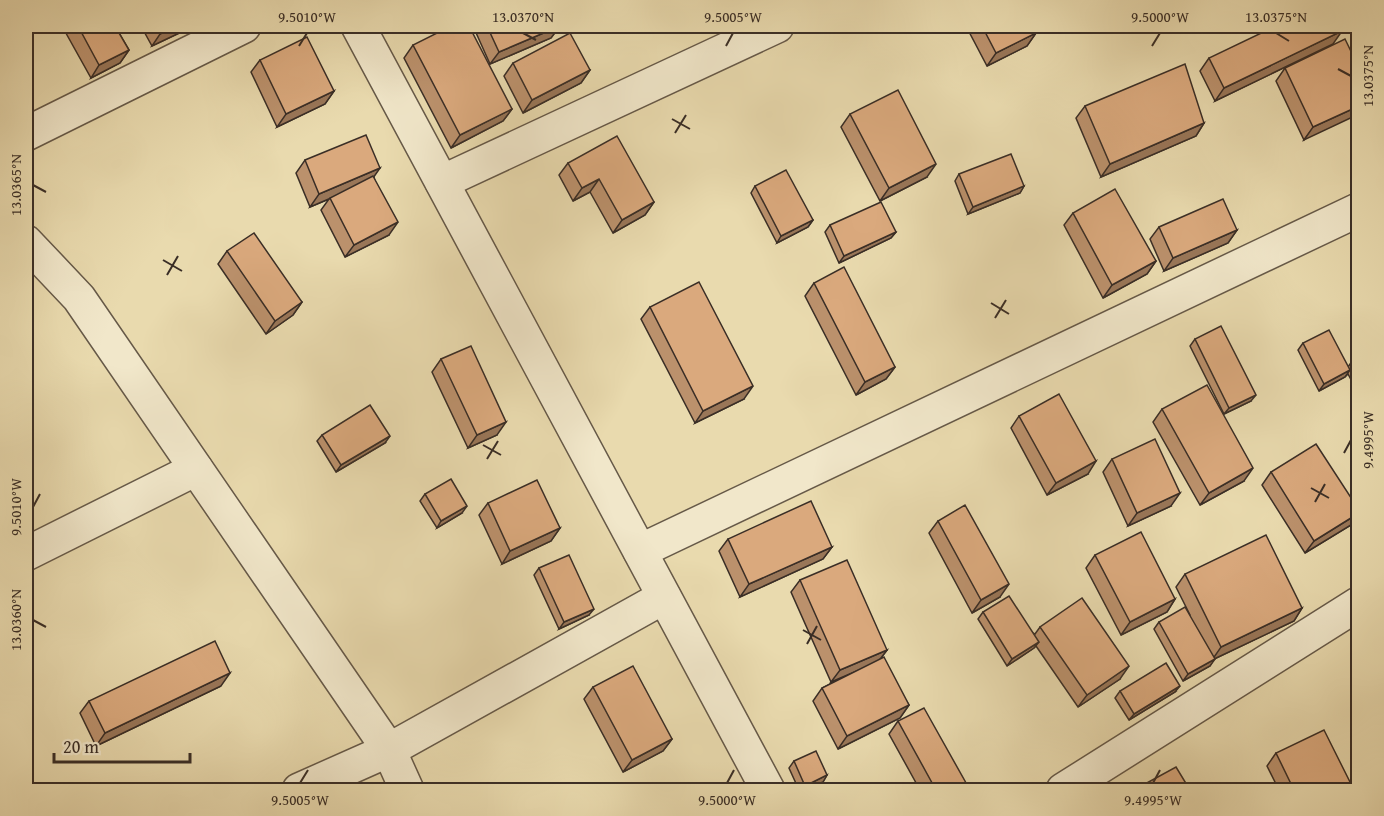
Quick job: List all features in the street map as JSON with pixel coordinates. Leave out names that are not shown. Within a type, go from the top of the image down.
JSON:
[{"type":"street","points":[[26,134],[244,26]]},
{"type":"street","points":[[358,26],[768,790]]},
{"type":"street","points":[[442,182],[777,26]]},
{"type":"street","points":[[640,551],[1359,210]]},
{"type":"street","points":[[26,242],[79,298],[389,750],[407,790]]},
{"type":"street","points":[[26,554],[196,469]]},
{"type":"street","points":[[299,790],[389,750],[664,597]]},
{"type":"street","points":[[1063,790],[1359,604]]},
{"type":"building","points":[[78,26],[115,26],[129,50],[99,65]]},
{"type":"building","points":[[156,26],[177,26],[160,34]]},
{"type":"building","points":[[451,26],[469,26],[512,109],[460,135],[413,45]]},
{"type":"building","points":[[487,26],[560,26],[499,52]]},
{"type":"building","points":[[982,26],[1032,26],[1036,33],[996,53]]},
{"type":"building","points":[[1276,26],[1339,26],[1342,31],[1224,88],[1209,58]]},
{"type":"building","points":[[570,33],[590,70],[532,100],[513,63]]},
{"type":"building","points":[[307,37],[334,91],[286,114],[260,60]]},
{"type":"building","points":[[1345,39],[1359,68],[1359,106],[1313,127],[1285,68]]},
{"type":"building","points":[[1185,64],[1204,123],[1110,164],[1085,106]]},
{"type":"building","points":[[898,90],[936,164],[889,188],[850,114]]},
{"type":"building","points":[[366,135],[380,168],[319,194],[305,160]]},
{"type":"building","points":[[617,136],[654,202],[622,220],[599,179],[582,188],[568,163]]},
{"type":"building","points":[[1011,154],[1024,186],[973,207],[959,174]]},
{"type":"building","points":[[786,170],[813,220],[781,236],[755,186]]},
{"type":"building","points":[[373,176],[398,222],[354,245],[330,198]]},
{"type":"building","points":[[1115,189],[1156,261],[1112,285],[1073,213]]},
{"type":"building","points":[[1223,199],[1237,230],[1173,258],[1159,227]]},
{"type":"building","points":[[881,202],[896,232],[844,256],[830,225]]},
{"type":"building","points":[[254,233],[302,302],[275,321],[227,251]]},
{"type":"building","points":[[844,267],[895,367],[865,382],[814,283]]},
{"type":"building","points":[[699,282],[753,386],[703,411],[650,307]]},
{"type":"building","points":[[1221,326],[1256,395],[1229,408],[1195,339]]},
{"type":"building","points":[[1329,330],[1350,370],[1324,384],[1303,343]]},
{"type":"building","points":[[471,346],[506,422],[477,435],[441,359]]},
{"type":"building","points":[[1207,385],[1253,468],[1209,493],[1162,409]]},
{"type":"building","points":[[1059,394],[1096,461],[1056,483],[1019,416]]},
{"type":"building","points":[[370,405],[390,436],[341,465],[322,435]]},
{"type":"building","points":[[1155,439],[1180,493],[1137,513],[1112,459]]},
{"type":"building","points":[[1316,444],[1359,513],[1314,541],[1271,472]]},
{"type":"building","points":[[451,479],[467,506],[441,521],[425,494]]},
{"type":"building","points":[[537,480],[560,528],[510,551],[488,503]]},
{"type":"building","points":[[811,501],[832,547],[749,584],[728,539]]},
{"type":"building","points":[[965,505],[1009,584],[981,600],[938,521]]},
{"type":"building","points":[[1141,532],[1175,599],[1130,622],[1095,555]]},
{"type":"building","points":[[1266,535],[1302,608],[1221,647],[1185,574]]},
{"type":"building","points":[[569,555],[594,609],[564,622],[539,568]]},
{"type":"building","points":[[847,560],[887,650],[840,670],[800,580]]},
{"type":"building","points":[[1009,596],[1039,642],[1012,659],[983,612]]},
{"type":"building","points":[[1082,598],[1129,666],[1087,695],[1040,627]]},
{"type":"building","points":[[1185,607],[1215,659],[1188,674],[1159,622]]},
{"type":"building","points":[[215,641],[230,673],[105,733],[89,701]]},
{"type":"building","points":[[884,657],[909,705],[847,736],[822,688]]},
{"type":"building","points":[[1166,663],[1180,686],[1134,714],[1120,691]]},
{"type":"building","points":[[633,666],[672,739],[632,760],[593,687]]},
{"type":"building","points":[[924,708],[970,790],[936,790],[898,721]]},
{"type":"building","points":[[1324,730],[1354,790],[1294,790],[1276,753]]},
{"type":"building","points":[[816,751],[827,775],[805,786],[794,761]]},
{"type":"building","points":[[1176,767],[1190,790],[1134,790]]},
{"type":"building","points":[[34,783],[36,790],[26,790],[26,786]]}]
